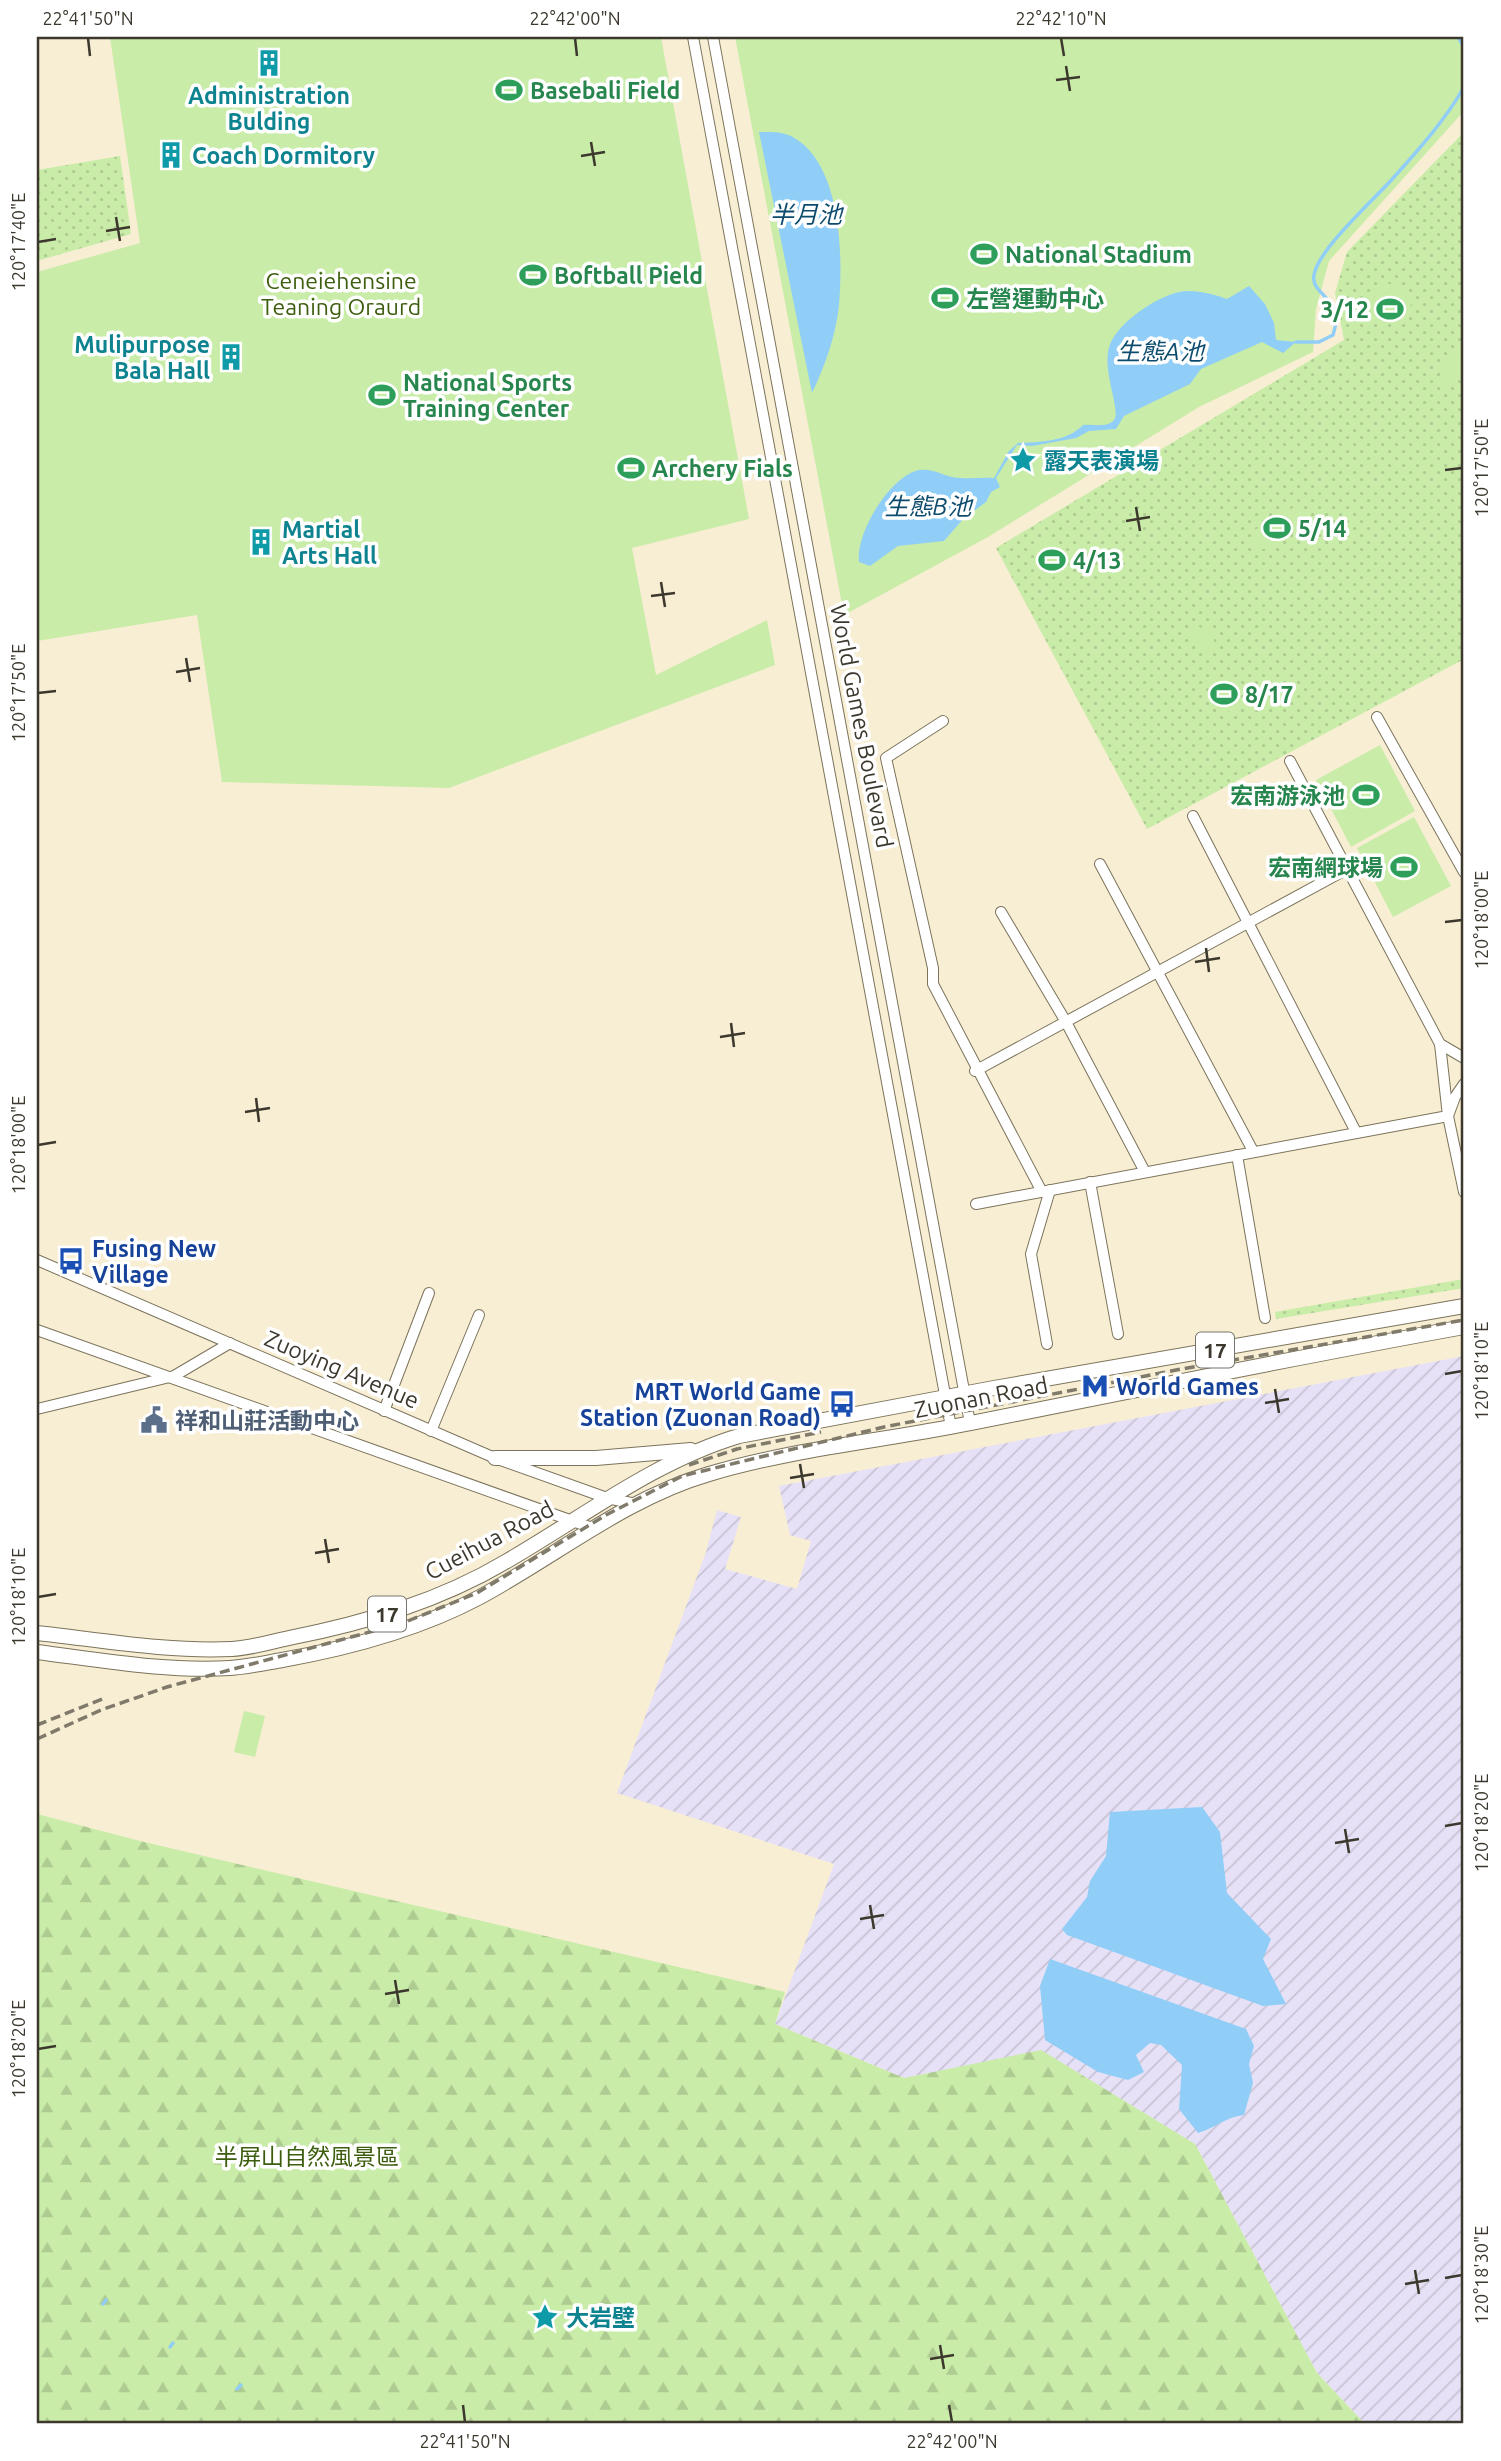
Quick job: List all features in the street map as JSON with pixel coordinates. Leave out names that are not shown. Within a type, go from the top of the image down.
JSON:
[{"type":"main road","name":"Zuonan Road","points":[[700,1450],[739,1436],[1464,1306]]},
{"type":"main road","name":"Zuonan Road","points":[[636,1504],[677,1484],[756,1461],[951,1427],[1232,1370],[1464,1327]]},
{"type":"main road","name":"Cueihua Road","points":[[37,1633],[185,1649],[234,1649],[332,1629],[399,1611],[467,1583],[607,1498],[700,1450]]},
{"type":"main road","points":[[495,1458],[596,1458],[700,1450]]},
{"type":"main road","name":"Cueihua Road","points":[[37,1651],[187,1668],[232,1668],[337,1650],[409,1629],[478,1598],[636,1504]]},
{"type":"street","name":"World Games Boulevard","points":[[693,37],[951,1427]]},
{"type":"street","name":"World Games Boulevard","points":[[713,37],[970,1423]]},
{"type":"street","points":[[1377,717],[1464,872]]},
{"type":"street","points":[[943,721],[886,758],[933,968],[933,984],[975,1071],[1046,1191],[1031,1254],[1047,1345]]},
{"type":"street","points":[[1290,761],[1440,1044],[1448,1116],[1464,1192]]},
{"type":"street","points":[[1193,816],[1356,1132]]},
{"type":"street","points":[[1100,864],[1253,1152]]},
{"type":"street","points":[[975,1071],[1349,868]]},
{"type":"street","points":[[1001,912],[1066,1022],[1145,1172]]},
{"type":"street","points":[[1440,1044],[1464,1058]]},
{"type":"street","points":[[1448,1116],[1455,1097],[1464,1084]]},
{"type":"street","points":[[976,1204],[1448,1116]]},
{"type":"street","points":[[1237,1154],[1265,1318]]},
{"type":"street","points":[[1090,1182],[1118,1334]]},
{"type":"street","name":"Zuoying Avenue","points":[[37,1260],[495,1458],[607,1498],[636,1504]]},
{"type":"street","points":[[384,1411],[429,1293]]},
{"type":"street","points":[[431,1431],[479,1315]]},
{"type":"street","points":[[37,1330],[174,1376],[595,1529]]},
{"type":"street","points":[[37,1409],[174,1376],[230,1343]]},
{"type":"shaded area","points":[[1464,1356],[1464,2424],[1365,2424],[1317,2373],[1195,2144],[1042,2051],[904,2078],[775,2024],[834,1864],[617,1793],[706,1552],[717,1510],[741,1517],[725,1569],[797,1589],[811,1541],[790,1535],[779,1486]]},
{"type":"green space","name":"National Sports Training Center","points":[[110,37],[661,37],[749,519],[632,548],[656,675],[767,620],[775,665],[449,788],[222,782],[197,615],[37,641],[37,272],[140,243]]},
{"type":"green space","points":[[735,37],[1464,37],[1464,111],[1329,261],[1316,309],[1313,352],[1199,407],[988,537],[844,615]]},
{"type":"green space","points":[[1464,132],[1464,659],[1147,829],[996,548],[1344,340],[1335,293],[1347,252]]},
{"type":"green space","points":[[120,156],[131,234],[37,261],[37,170]]},
{"type":"green space","name":"3/12","points":[[1385,284],[1397,284],[1412,304],[1396,320],[1386,324],[1373,314],[1371,301]]},
{"type":"green space","points":[[1464,349],[1464,371],[1448,387],[1443,384],[1439,368],[1442,362]]},
{"type":"green space","name":"5/14","points":[[1296,506],[1305,510],[1306,518],[1289,535],[1261,550],[1254,550],[1249,545],[1253,531]]},
{"type":"green space","name":"4/13","points":[[1042,537],[1049,539],[1069,562],[1063,573],[1048,579],[1039,575],[1031,546]]},
{"type":"green space","name":"8/17","points":[[1197,626],[1213,633],[1215,648],[1202,650],[1187,634]]},
{"type":"green space","name":"8/17","points":[[1217,676],[1231,684],[1241,698],[1237,711],[1221,712],[1209,696],[1208,683]]},
{"type":"green space","name":"宏南游泳池","points":[[1380,745],[1415,811],[1351,847],[1316,780]]},
{"type":"green space","name":"宏南網球場","points":[[1414,817],[1451,886],[1393,917],[1357,848]]},
{"type":"green space","points":[[1464,1279],[1464,1288],[1276,1319],[1275,1312]]},
{"type":"green space","points":[[244,1711],[265,1716],[255,1757],[234,1752]]},
{"type":"green space","name":"半屏山自然風景區","points":[[37,1814],[140,1841],[785,1992],[775,2024],[904,2078],[1041,2050],[1195,2144],[1317,2373],[1365,2424],[37,2424]]},
{"type":"water","name":"半月池","points":[[759,132],[787,134],[808,149],[821,166],[836,212],[840,262],[839,305],[829,350],[812,393]]},
{"type":"water","name":"生態A池","points":[[1249,286],[1265,304],[1274,323],[1276,340],[1296,342],[1283,353],[1262,342],[1201,369],[1190,384],[1124,416],[1116,429],[1089,431],[1076,438],[1032,446],[1017,445],[996,478],[1000,487],[991,492],[986,502],[964,518],[944,541],[898,546],[870,566],[859,562],[859,550],[869,522],[886,494],[908,475],[925,470],[956,478],[994,478],[1009,451],[1018,443],[1061,438],[1083,425],[1104,425],[1111,422],[1116,415],[1108,352],[1116,334],[1131,318],[1160,299],[1179,292],[1197,292],[1227,299]]},
{"type":"water","points":[[1202,1807],[1220,1832],[1227,1893],[1271,1939],[1263,1959],[1286,2004],[1263,2006],[1067,1935],[1062,1929],[1087,1897],[1090,1881],[1106,1856],[1110,1812]]},
{"type":"water","points":[[1050,1959],[1246,2029],[1254,2046],[1249,2064],[1253,2083],[1244,2115],[1198,2133],[1179,2109],[1182,2065],[1161,2045],[1150,2043],[1136,2055],[1144,2072],[1128,2080],[1098,2072],[1045,2040],[1040,1986]]},
{"type":"waterway","points":[[1458,37],[1464,47]]},
{"type":"waterway","points":[[1296,342],[1319,342],[1333,335],[1335,313],[1314,282],[1318,264],[1336,238],[1432,133],[1464,87]]},
{"type":"waterway","points":[[103,2304],[106,2300]]},
{"type":"waterway","points":[[170,2347],[173,2343]]},
{"type":"waterway","points":[[237,2389],[241,2385]]},
{"type":"railway","points":[[37,1739],[101,1710],[167,1687],[403,1623],[477,1593],[606,1515],[682,1476],[884,1427],[1176,1370],[1464,1320]]},
{"type":"railway","points":[[689,1465],[737,1449],[821,1432]]},
{"type":"railway","points":[[37,1725],[105,1698]]},
{"type":"place","name":"Administration Bulding","points":[[269,63]]},
{"type":"place","name":"Basebali Field","points":[[509,90]]},
{"type":"place","name":"Coach Dormitory","points":[[171,155]]},
{"type":"place","name":"National Stadium","points":[[984,254]]},
{"type":"place","name":"Boftball Pield","points":[[533,275]]},
{"type":"place","name":"左營運動中心","points":[[945,298]]},
{"type":"place","name":"3/12","points":[[1390,309]]},
{"type":"place","name":"Mulipurpose Bala Hall","points":[[231,357]]},
{"type":"place","name":"National Sports Training Center","points":[[382,395]]},
{"type":"place","name":"露天表演場","points":[[1023,460]]},
{"type":"place","name":"Archery Fials","points":[[631,468]]},
{"type":"place","name":"5/14","points":[[1277,528]]},
{"type":"place","name":"Martial Arts Hall","points":[[261,542]]},
{"type":"place","name":"4/13","points":[[1052,560]]},
{"type":"place","name":"8/17","points":[[1224,694]]},
{"type":"place","name":"宏南游泳池","points":[[1366,795]]},
{"type":"place","name":"宏南網球場","points":[[1404,867]]},
{"type":"place","name":"Fusing New Village","points":[[71,1261]]},
{"type":"place","name":"World Games","points":[[1095,1386]]},
{"type":"place","name":"MRT World Game Station (Zuonan Road)","points":[[842,1404]]},
{"type":"place","name":"祥和山莊活動中心","points":[[154,1420]]},
{"type":"place","name":"大岩壁","points":[[545,2317]]},
{"type":"park label","name":"Ceneiehensine Teaning Oraurd","points":[[341,293]]},
{"type":"water label","name":"生態B池","points":[[928,506]]}]
